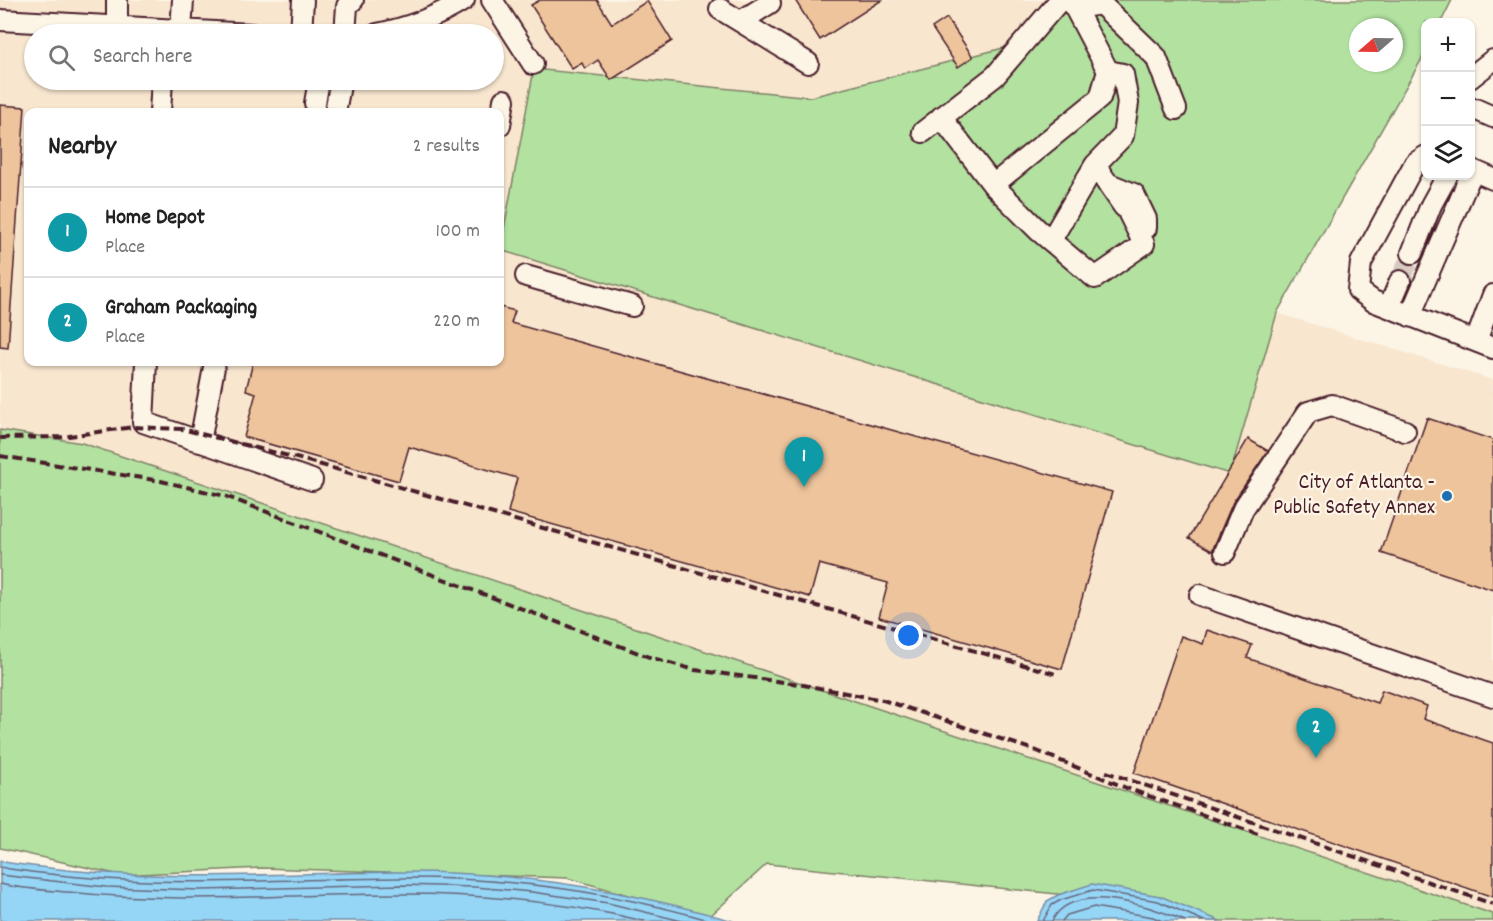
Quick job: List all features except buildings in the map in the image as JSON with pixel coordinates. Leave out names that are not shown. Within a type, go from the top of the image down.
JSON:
[{"type":"street","points":[[117,0],[117,24]]},
{"type":"street","points":[[173,24],[183,0]]},
{"type":"street","points":[[302,24],[303,0]]},
{"type":"street","points":[[346,24],[347,6],[353,0]]},
{"type":"street","points":[[416,24],[464,0]]},
{"type":"street","points":[[492,0],[533,64]]},
{"type":"street","points":[[741,21],[770,3]]},
{"type":"street","points":[[1051,240],[1095,165],[1123,136],[1128,103],[1123,75],[1108,71],[1067,3]]},
{"type":"street","points":[[923,132],[995,76],[1067,3],[1101,4],[1156,57],[1176,109]]},
{"type":"street","points":[[720,9],[808,63]]},
{"type":"street","points":[[0,20],[67,24]]},
{"type":"street","points":[[1475,74],[1493,60]]},
{"type":"street","points":[[993,185],[1100,98],[1108,71]]},
{"type":"street","points":[[160,108],[161,90]]},
{"type":"street","points":[[315,103],[317,90]]},
{"type":"street","points":[[336,107],[339,90]]},
{"type":"street","points":[[503,108],[504,100]]},
{"type":"street","points":[[1475,109],[1493,117]]},
{"type":"street","points":[[940,117],[993,185],[1038,230],[1095,278],[1144,244]]},
{"type":"street","points":[[1421,159],[1415,163],[1361,263],[1359,290],[1373,301],[1484,345],[1493,295]]},
{"type":"street","points":[[1095,165],[1126,210],[1144,244]]},
{"type":"street","points":[[1475,171],[1493,179]]},
{"type":"street","points":[[1412,252],[1431,205],[1445,180]]},
{"type":"street","points":[[1410,316],[1468,180]]},
{"type":"street","points":[[1107,183],[1134,194],[1146,219],[1144,244]]},
{"type":"street","points":[[526,276],[632,306]]},
{"type":"street","points":[[1389,307],[1400,281]]},
{"type":"street","points":[[146,366],[143,422],[312,480]]},
{"type":"street","points":[[200,442],[214,366]]},
{"type":"street","points":[[1226,552],[1243,509],[1308,412],[1332,405],[1405,431]]},
{"type":"street","points":[[1200,595],[1493,696]]},
{"type":"shaded area","points":[[0,0],[1066,0],[1019,44],[811,97],[534,70],[1230,473],[1277,313],[1493,380],[1493,914],[82,443],[0,430]]},
{"type":"green space","points":[[1066,0],[1452,0],[1443,18],[1421,18],[1421,60],[1277,313],[1230,474],[504,251],[504,229],[534,69],[811,97],[1019,44]]},
{"type":"green space","points":[[0,430],[82,443],[1493,914],[1493,921],[1186,921],[1143,903],[767,864],[709,917],[567,878],[261,868],[120,875],[0,848]]},
{"type":"water","points":[[0,861],[67,870],[150,875],[233,876],[398,872],[484,875],[609,891],[733,921],[0,921]]},
{"type":"water","points":[[1092,884],[1160,896],[1220,921],[1037,921],[1047,901]]},
{"type":"tunnel","points":[[1400,281],[1412,253]]},
{"type":"railway","points":[[0,438],[62,437],[133,427],[182,429],[304,460],[1056,674]]},
{"type":"railway","points":[[0,456],[161,481],[225,496],[649,657],[695,670],[798,684],[883,700],[1037,751],[1129,789],[1258,834]]},
{"type":"railway","points":[[1106,772],[1493,904]]},
{"type":"place","name":"Home Depot","points":[[804,487]]},
{"type":"place","name":"City of Atlanta - Public Safety Annex","points":[[1447,496]]},
{"type":"place","name":"Graham Packaging","points":[[1316,758]]}]
